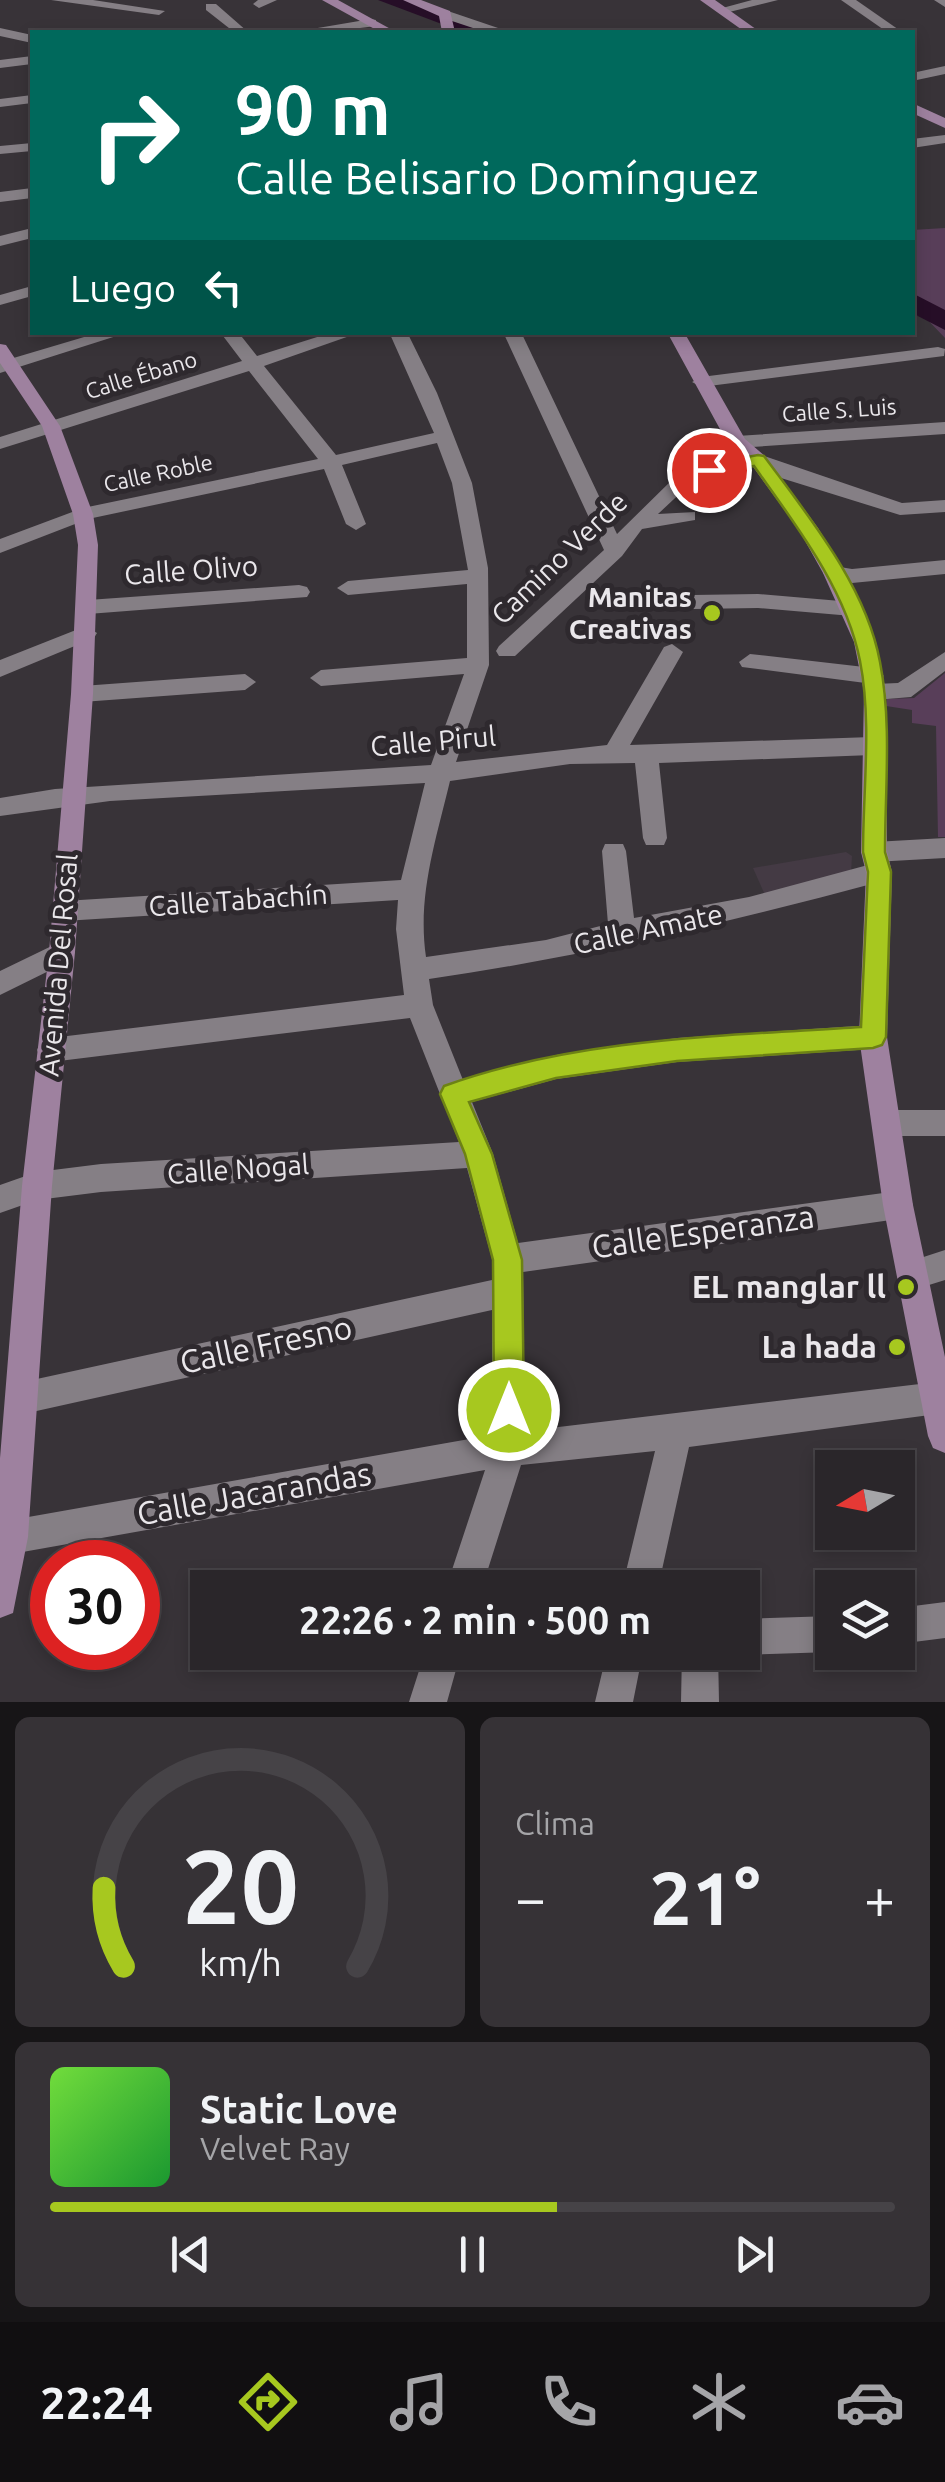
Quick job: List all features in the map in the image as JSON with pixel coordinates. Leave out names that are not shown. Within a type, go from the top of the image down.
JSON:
[{"type":"main road","points":[[328,0],[385,30]]},
{"type":"main road","points":[[409,0],[451,19]]},
{"type":"main road","points":[[706,0],[750,30]]},
{"type":"main road","points":[[915,110],[945,136]]},
{"type":"main road","points":[[676,335],[737,442],[758,460],[808,528],[834,572],[852,610],[874,684],[872,746],[877,862],[873,1037],[898,1206],[945,1436]]},
{"type":"main road","name":"Avenida Del Rosal","points":[[0,1600],[23,1398],[37,1186],[62,952],[87,620],[88,546],[83,514],[51,426],[4,360]]},
{"type":"street","points":[[57,0],[159,11],[145,0]]},
{"type":"street","points":[[721,10],[772,0]]},
{"type":"street","points":[[847,0],[892,30]]},
{"type":"street","points":[[211,7],[240,30]]},
{"type":"street","points":[[451,19],[489,30]]},
{"type":"street","points":[[317,30],[371,23]]},
{"type":"street","points":[[0,32],[30,39]]},
{"type":"street","points":[[0,64],[30,60]]},
{"type":"street","points":[[915,75],[945,70]]},
{"type":"street","points":[[0,102],[30,99]]},
{"type":"street","points":[[915,143],[945,136]]},
{"type":"street","points":[[0,150],[30,146]]},
{"type":"street","points":[[0,197],[30,193]]},
{"type":"street","points":[[0,241],[30,234]]},
{"type":"street","points":[[0,300],[30,292]]},
{"type":"street","points":[[4,360],[108,335]]},
{"type":"street","points":[[230,335],[331,462],[356,524]]},
{"type":"street","name":"Calle Ébano","points":[[0,443],[345,335]]},
{"type":"street","points":[[399,335],[462,483],[478,576],[478,664],[440,773],[411,889],[409,928],[419,1005],[478,1154],[508,1275],[508,1449],[470,1570]]},
{"type":"street","points":[[513,335],[614,551]]},
{"type":"street","points":[[701,382],[938,352]]},
{"type":"street","name":"Calle S. Luis","points":[[737,442],[945,428]]},
{"type":"street","name":"Calle Roble","points":[[0,546],[83,514],[444,436]]},
{"type":"street","points":[[758,460],[788,474],[821,480],[900,509],[945,506]]},
{"type":"street","name":"Camino Verde","points":[[507,651],[614,551],[636,523],[692,475],[758,460]]},
{"type":"street","points":[[636,523],[688,516]]},
{"type":"street","points":[[834,572],[852,576],[945,568]]},
{"type":"street","points":[[348,588],[478,576]]},
{"type":"street","name":"Calle Olivo","points":[[0,669],[87,620],[299,592]]},
{"type":"street","points":[[694,602],[758,601],[852,610]]},
{"type":"street","points":[[616,751],[672,652]]},
{"type":"street","points":[[750,662],[903,691],[945,660]]},
{"type":"street","points":[[321,678],[478,664]]},
{"type":"street","points":[[82,694],[244,682]]},
{"type":"street","name":"Calle Pirul","points":[[0,807],[74,794],[440,773],[616,751],[646,754],[872,746]]},
{"type":"street","points":[[646,754],[655,838]]},
{"type":"street","name":"Calle Amate","points":[[414,970],[546,951],[622,931],[748,907],[877,862],[945,848]]},
{"type":"street","points":[[614,851],[622,931]]},
{"type":"street","name":"Calle Tabachín","points":[[64,910],[411,889]]},
{"type":"street","points":[[0,984],[62,952]]},
{"type":"street","points":[[51,1050],[419,1005]]},
{"type":"street","points":[[453,1094],[556,1066],[677,1050],[873,1037]]},
{"type":"street","points":[[886,1124],[945,1123]]},
{"type":"street","name":"Calle Nogal","points":[[0,1199],[37,1186],[478,1154]]},
{"type":"street","name":"Calle Esperanza","points":[[508,1275],[898,1206]]},
{"type":"street","points":[[914,1275],[945,1265]]},
{"type":"street","name":"Calle Fresno","points":[[23,1398],[508,1275]]},
{"type":"street","name":"Calle Jacarandas","points":[[5,1538],[508,1449],[940,1398]]},
{"type":"street","points":[[644,1570],[676,1432]]},
{"type":"street","points":[[915,1624],[945,1620]]},
{"type":"street","points":[[760,1636],[815,1635]]},
{"type":"street","points":[[428,1702],[438,1670]]},
{"type":"street","points":[[614,1702],[621,1670]]},
{"type":"street","points":[[700,1670],[700,1697]]},
{"type":"shaded area","points":[[945,228],[945,338],[924,316],[915,316],[915,230]]},
{"type":"shaded area","points":[[945,673],[945,837],[938,837],[936,726],[912,723],[912,710],[886,706],[887,699],[914,698]]},
{"type":"shaded area","points":[[846,852],[852,856],[851,873],[765,895],[753,868]]},
{"type":"waterway","points":[[388,0],[476,30]]},
{"type":"waterway","points":[[915,303],[945,322]]},
{"type":"place","name":"Manitas Creativas","points":[[712,613]]},
{"type":"place","name":"EL manglar ll","points":[[906,1287]]},
{"type":"place","name":"La hada","points":[[897,1347]]},
{"type":"route","points":[[509,1410],[508,1260],[478,1154],[453,1094],[556,1066],[677,1050],[873,1037],[880,872],[874,852],[875,692],[865,642],[816,540],[758,460],[709,470]]}]
